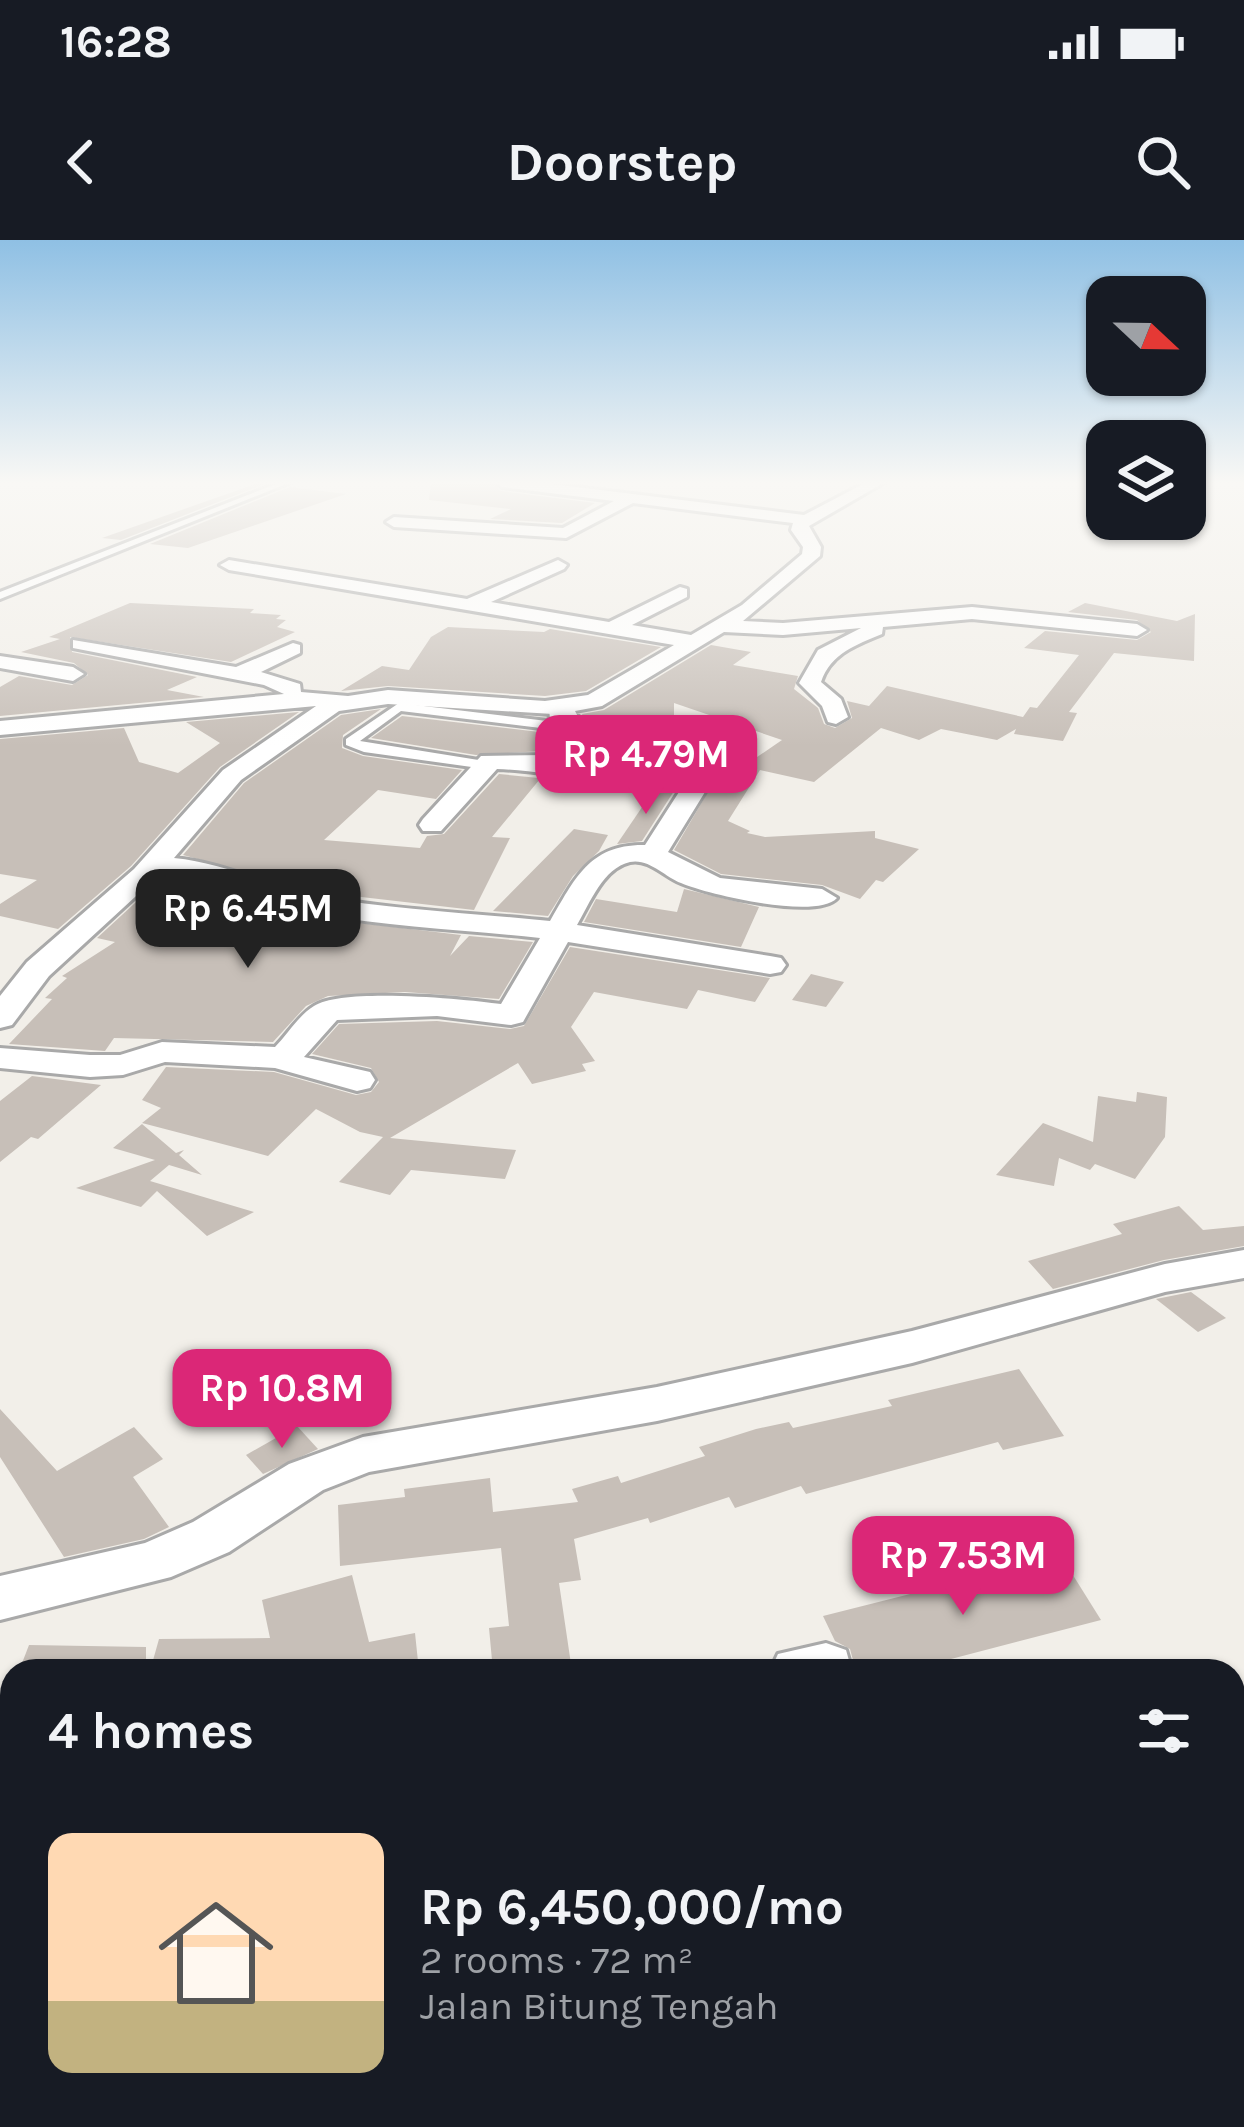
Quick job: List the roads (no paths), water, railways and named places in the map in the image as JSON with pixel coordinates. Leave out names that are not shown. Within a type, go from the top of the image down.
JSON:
[{"type":"street","points":[[261,570],[690,641]]},
{"type":"street","points":[[471,604],[547,570]]},
{"type":"street","points":[[0,728],[304,699],[415,697],[558,707],[600,698],[758,602],[795,570]]},
{"type":"street","points":[[612,628],[680,593]]},
{"type":"street","points":[[721,626],[783,629],[987,613],[1137,630]]},
{"type":"street","points":[[836,717],[833,704],[810,683],[819,658],[907,616]]},
{"type":"street","points":[[80,644],[280,683],[304,699]]},
{"type":"street","points":[[236,675],[293,649]]},
{"type":"street","points":[[616,658],[646,670]]},
{"type":"street","points":[[0,662],[73,674]]},
{"type":"street","points":[[0,1018],[45,962],[154,865],[232,775],[341,701]]},
{"type":"street","points":[[549,763],[575,733],[558,707]]},
{"type":"street","points":[[432,825],[493,760],[549,763],[575,774],[688,779],[692,792],[653,854]]},
{"type":"street","points":[[284,1058],[326,1012],[334,1010],[437,1006],[511,1015],[591,875],[622,853],[653,854],[675,873],[702,883],[822,898]]},
{"type":"street","points":[[154,865],[210,870],[246,880],[266,894],[366,913],[556,932],[770,965]]},
{"type":"street","points":[[0,1058],[90,1066],[123,1065],[162,1052],[284,1058],[292,1065],[357,1080]]},
{"type":"street","points":[[0,1598],[154,1562],[233,1525],[306,1478],[363,1455],[657,1404],[912,1347],[1122,1288],[1244,1264]]},
{"type":"lane","points":[[0,596],[65,570]]},
{"type":"lane","points":[[487,764],[364,748],[351,742],[399,707],[548,725],[556,720],[558,707]]}]
